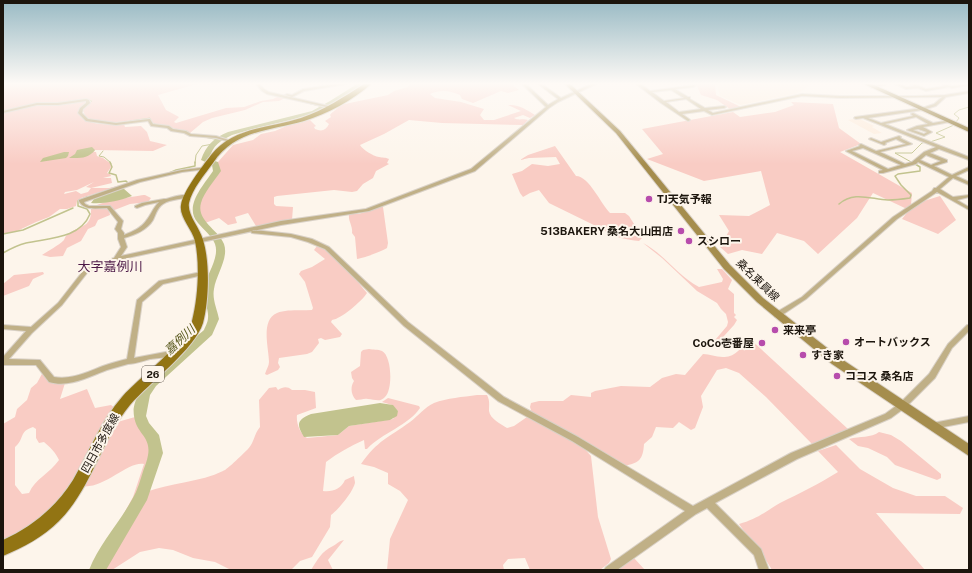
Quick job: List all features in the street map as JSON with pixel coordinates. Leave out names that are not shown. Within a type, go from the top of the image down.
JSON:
[{"type":"highway","points":[[927,111],[969,130]]},
{"type":"main road","points":[[188,196],[220,149],[228,140],[259,130],[303,119],[322,111]]},
{"type":"main road","name":"桑名東員線","points":[[596,111],[618,132],[727,267],[760,300],[777,315],[836,360],[969,451]]},
{"type":"main road","name":"四日市多度線","points":[[3,548],[33,532],[59,510],[72,492],[107,427],[120,407],[135,390],[191,336],[196,326],[199,312],[204,240],[185,210],[185,204],[188,196]]},
{"type":"street","points":[[81,111],[80,113],[87,120],[116,124],[149,120],[152,125],[168,127],[172,130],[185,132],[190,135],[228,140]]},
{"type":"street","points":[[3,362],[32,329],[60,304],[88,270],[116,259],[204,240],[282,224],[357,212],[464,173],[479,165],[544,111]]},
{"type":"street","points":[[675,111],[688,120]]},
{"type":"street","points":[[678,113],[693,111]]},
{"type":"street","points":[[707,111],[712,114],[727,111]]},
{"type":"street","points":[[856,118],[914,111]]},
{"type":"street","points":[[908,112],[932,124]]},
{"type":"street","points":[[880,124],[916,116]]},
{"type":"street","points":[[863,117],[969,159]]},
{"type":"street","points":[[918,127],[950,121]]},
{"type":"street","points":[[881,143],[906,134]]},
{"type":"street","points":[[876,152],[910,144],[896,138]]},
{"type":"street","points":[[871,139],[892,148]]},
{"type":"street","points":[[887,170],[848,151],[863,146],[904,165]]},
{"type":"street","points":[[882,172],[914,162],[926,153],[940,147]]},
{"type":"street","points":[[926,153],[945,161],[931,166]]},
{"type":"street","points":[[914,162],[931,166],[969,184]]},
{"type":"street","points":[[116,259],[124,247],[121,233],[117,228],[121,220],[112,213],[108,207],[88,207],[83,205],[82,201],[139,181],[209,165]]},
{"type":"street","points":[[777,315],[804,298],[889,222],[936,190],[953,176],[969,168]]},
{"type":"street","points":[[964,170],[969,173]]},
{"type":"street","points":[[936,190],[969,208]]},
{"type":"street","points":[[137,207],[144,204],[188,196]]},
{"type":"street","points":[[953,199],[969,196]]},
{"type":"street","points":[[121,237],[142,228],[149,222],[157,208],[170,199]]},
{"type":"street","points":[[237,234],[254,232],[279,234],[311,241],[327,248],[406,324],[501,399],[574,439],[693,511]]},
{"type":"street","points":[[130,362],[139,301],[161,282],[201,274]]},
{"type":"street","points":[[3,327],[32,329]]},
{"type":"street","points":[[609,570],[708,502],[775,466],[888,416],[903,405],[932,376],[950,346],[969,327]]},
{"type":"street","points":[[3,362],[38,362],[52,380],[56,381],[72,380],[98,370],[176,352]]},
{"type":"street","points":[[933,426],[969,419]]},
{"type":"street","points":[[708,502],[758,552],[764,570]]},
{"type":"shaded area","points":[[80,111],[80,114],[84,118],[94,123],[124,124],[125,127],[141,126],[147,132],[150,141],[167,145],[153,151],[95,150],[94,152],[96,152],[97,156],[110,163],[111,167],[107,173],[111,176],[103,178],[111,178],[112,183],[91,188],[109,188],[121,185],[81,198],[77,201],[76,206],[67,209],[60,209],[49,217],[17,231],[3,234],[3,112]],"holes":[[[94,182],[86,187],[91,188],[88,192],[81,194],[76,191],[64,194],[65,192],[77,190]]]},
{"type":"shaded area","points":[[83,111],[167,111],[179,117],[174,122],[176,123],[217,111],[242,111],[212,118],[203,122],[190,133],[187,131],[156,125],[150,118],[102,122],[93,121],[86,117]]},
{"type":"shaded area","points":[[335,111],[483,111],[480,115],[484,120],[494,120],[520,111],[529,111],[535,115],[530,118],[523,115],[514,118],[528,120],[523,125],[442,123],[409,120],[360,145],[371,154],[389,159],[387,163],[389,164],[376,171],[373,178],[363,184],[357,191],[352,192],[334,190],[274,197],[274,204],[276,206],[293,207],[292,220],[259,227],[256,226],[248,213],[235,217],[237,223],[228,225],[219,218],[205,223],[199,210],[200,203],[206,190],[220,172],[216,164],[233,145],[253,140],[261,134],[275,131],[291,124],[310,120],[316,126],[314,127],[315,129],[324,130],[329,124],[325,121],[331,117],[330,115]]},
{"type":"shaded area","points":[[835,111],[839,128],[861,144],[840,152],[912,193],[911,205],[940,196],[956,220],[938,234],[902,219],[909,210],[873,193],[857,218],[818,254],[804,241],[777,233],[762,254],[742,250],[728,254],[720,247],[729,231],[719,215],[749,216],[770,205],[761,171],[704,181],[647,159],[663,154],[642,129],[733,112],[740,117],[775,112]]},
{"type":"shaded area","points":[[858,118],[874,126],[872,127],[882,133],[874,134],[848,120]]},
{"type":"shaded area","points":[[555,146],[576,176],[581,177],[590,185],[610,213],[625,213],[629,216],[641,235],[642,238],[639,241],[625,239],[610,234],[549,203],[539,190],[523,197],[512,174],[522,171],[532,164],[548,166],[560,164],[556,157],[529,158],[520,160],[528,155]]},
{"type":"shaded area","points":[[92,147],[95,150],[90,155],[80,158],[69,158],[75,154],[77,150]]},
{"type":"shaded area","points":[[69,152],[66,158],[40,162],[43,158]]},
{"type":"shaded area","points":[[123,188],[132,196],[112,202],[91,203],[94,199]]},
{"type":"shaded area","points":[[145,195],[151,198],[148,202],[130,204],[112,211],[106,206],[97,205],[129,197]]},
{"type":"shaded area","points":[[381,206],[383,207],[388,243],[387,248],[372,255],[357,259],[355,237],[352,233],[349,214],[359,214]]},
{"type":"shaded area","points":[[105,207],[109,210],[110,215],[98,220],[95,226],[88,229],[81,241],[67,248],[63,256],[50,257],[42,255],[62,242],[71,232],[84,226],[89,220],[91,209]]},
{"type":"shaded area","points":[[643,243],[658,253],[684,277],[699,287],[722,282],[723,279],[717,269],[722,269],[732,280],[728,289],[734,294],[734,313],[736,315],[734,317],[737,320],[714,347],[710,346],[727,326],[728,322],[726,314],[717,303],[697,291],[662,258]]},
{"type":"shaded area","points":[[317,246],[331,253],[338,259],[367,293],[351,309],[332,320],[331,322],[342,334],[340,337],[325,340],[321,338],[318,339],[319,343],[312,352],[307,354],[279,358],[278,363],[280,367],[278,370],[267,375],[265,374],[269,362],[267,328],[272,317],[281,312],[312,310],[313,308],[305,282],[299,274],[301,271],[312,267],[325,259],[314,250]]},
{"type":"shaded area","points":[[43,272],[44,274],[33,279],[29,286],[3,296],[3,284],[14,275]]},
{"type":"shaded area","points":[[749,338],[848,429],[812,444],[766,397],[739,373],[726,368],[717,370],[701,396],[703,407],[695,428],[691,430],[679,422],[673,428],[656,427],[652,437],[644,444],[643,454],[639,460],[633,464],[624,466],[532,413],[530,407],[531,403],[539,401],[563,401],[571,395],[591,397],[591,393],[595,391],[621,386],[650,387],[662,378],[676,374],[685,375],[703,354],[720,357],[731,356],[744,345]]},
{"type":"shaded area","points":[[369,349],[382,351],[388,359],[390,381],[388,393],[381,400],[356,400],[352,391],[354,381],[351,372],[360,366],[361,352]]},
{"type":"shaded area","points":[[43,372],[65,383],[60,399],[87,389],[95,408],[111,405],[115,408],[63,498],[51,512],[3,543],[3,424],[15,417],[17,409],[27,400],[31,388],[37,383]],"holes":[[[33,427],[36,429],[36,438],[39,443],[44,442],[53,450],[59,460],[35,484],[29,493],[22,494],[15,485],[15,447],[25,431]]]},
{"type":"shaded area","points":[[276,387],[278,390],[287,387],[292,390],[315,392],[316,408],[297,415],[299,428],[302,434],[307,438],[338,435],[349,426],[393,419],[398,411],[392,405],[382,402],[388,398],[419,406],[420,408],[409,419],[373,443],[367,449],[365,449],[364,440],[344,450],[326,462],[323,491],[336,489],[341,486],[345,480],[354,476],[354,487],[345,500],[331,515],[330,527],[312,557],[300,561],[291,570],[231,570],[215,562],[193,558],[173,550],[159,548],[140,552],[112,570],[102,570],[134,516],[146,492],[165,486],[214,475],[228,468],[248,449],[260,427],[259,400],[269,388]]},
{"type":"shaded area","points":[[477,395],[487,395],[491,416],[507,428],[514,426],[527,417],[583,447],[591,456],[598,517],[611,559],[609,563],[600,570],[530,570],[525,558],[508,559],[503,565],[504,570],[387,570],[390,539],[408,500],[400,491],[388,484],[388,473],[374,467],[361,464],[378,444],[434,403]]},
{"type":"shaded area","points":[[380,403],[393,405],[398,411],[397,416],[390,420],[349,426],[338,435],[304,437],[299,426],[299,423],[303,418],[311,414]]},
{"type":"shaded area","points":[[135,417],[150,439],[152,455],[139,494],[114,535],[111,537],[133,497],[144,464],[137,464],[130,467],[98,484],[81,486],[114,423]]},
{"type":"shaded area","points":[[879,432],[891,435],[901,441],[941,474],[941,478],[937,480],[895,465],[887,457],[868,448],[858,446],[849,439],[869,436]]},
{"type":"shaded area","points":[[836,445],[860,469],[893,488],[916,496],[945,496],[963,508],[960,514],[876,513],[925,570],[772,570],[743,530],[739,524],[756,518],[780,503],[838,472],[818,451]]},
{"type":"shaded area","points":[[344,540],[328,560],[333,570],[311,570],[323,553],[338,542]]},
{"type":"shaded area","points":[[634,558],[645,570],[616,570]]},
{"type":"waterway","name":"嘉例川","points":[[97,570],[142,495],[156,453],[152,435],[144,426],[140,416],[144,394],[152,383],[208,332],[214,319],[208,297],[209,287],[220,255],[220,245],[214,235],[199,219],[197,211],[197,203],[217,171],[215,164],[205,160],[210,147],[219,139],[244,129],[317,111]]},
{"type":"waterway","points":[[956,122],[959,118],[954,114],[958,111]]},
{"type":"waterway","points":[[130,121],[150,118],[152,123],[155,124]]},
{"type":"waterway","points":[[930,142],[945,137],[936,133],[954,125]]},
{"type":"waterway","points":[[182,131],[187,131],[191,134]]},
{"type":"waterway","points":[[204,137],[219,140]]},
{"type":"waterway","points":[[913,163],[895,153],[912,153],[922,143],[926,142]]},
{"type":"waterway","points":[[195,163],[196,155],[202,146],[213,144]]},
{"type":"waterway","points":[[103,151],[99,156],[104,157],[110,162]]},
{"type":"waterway","points":[[110,162],[112,167],[109,173],[116,175],[118,182],[126,181],[128,183]]},
{"type":"waterway","points":[[839,204],[845,200],[856,197],[888,200],[910,198],[911,195],[901,185],[895,176],[898,174],[920,171],[920,167],[912,162]]},
{"type":"waterway","points":[[167,174],[176,170],[195,166],[195,163]]},
{"type":"waterway","points":[[3,253],[23,244],[62,236],[79,228],[90,214],[87,209],[78,206],[78,201],[87,197]]},
{"type":"waterway","points":[[3,234],[23,230],[73,208]]},
{"type":"place","name":"TJ天気予報","points":[[649,199]]},
{"type":"place","name":"513BAKERY 桑名大山田店","points":[[681,231]]},
{"type":"place","name":"スシロー","points":[[689,241]]},
{"type":"place","name":"来来亭","points":[[775,330]]},
{"type":"place","name":"オートバックス","points":[[846,342]]},
{"type":"place","name":"CoCo壱番屋","points":[[762,343]]},
{"type":"place","name":"すき家","points":[[803,355]]},
{"type":"place","name":"ココス 桑名店","points":[[837,376]]},
{"type":"district","name":"大字嘉例川","points":[[110,266]]}]
